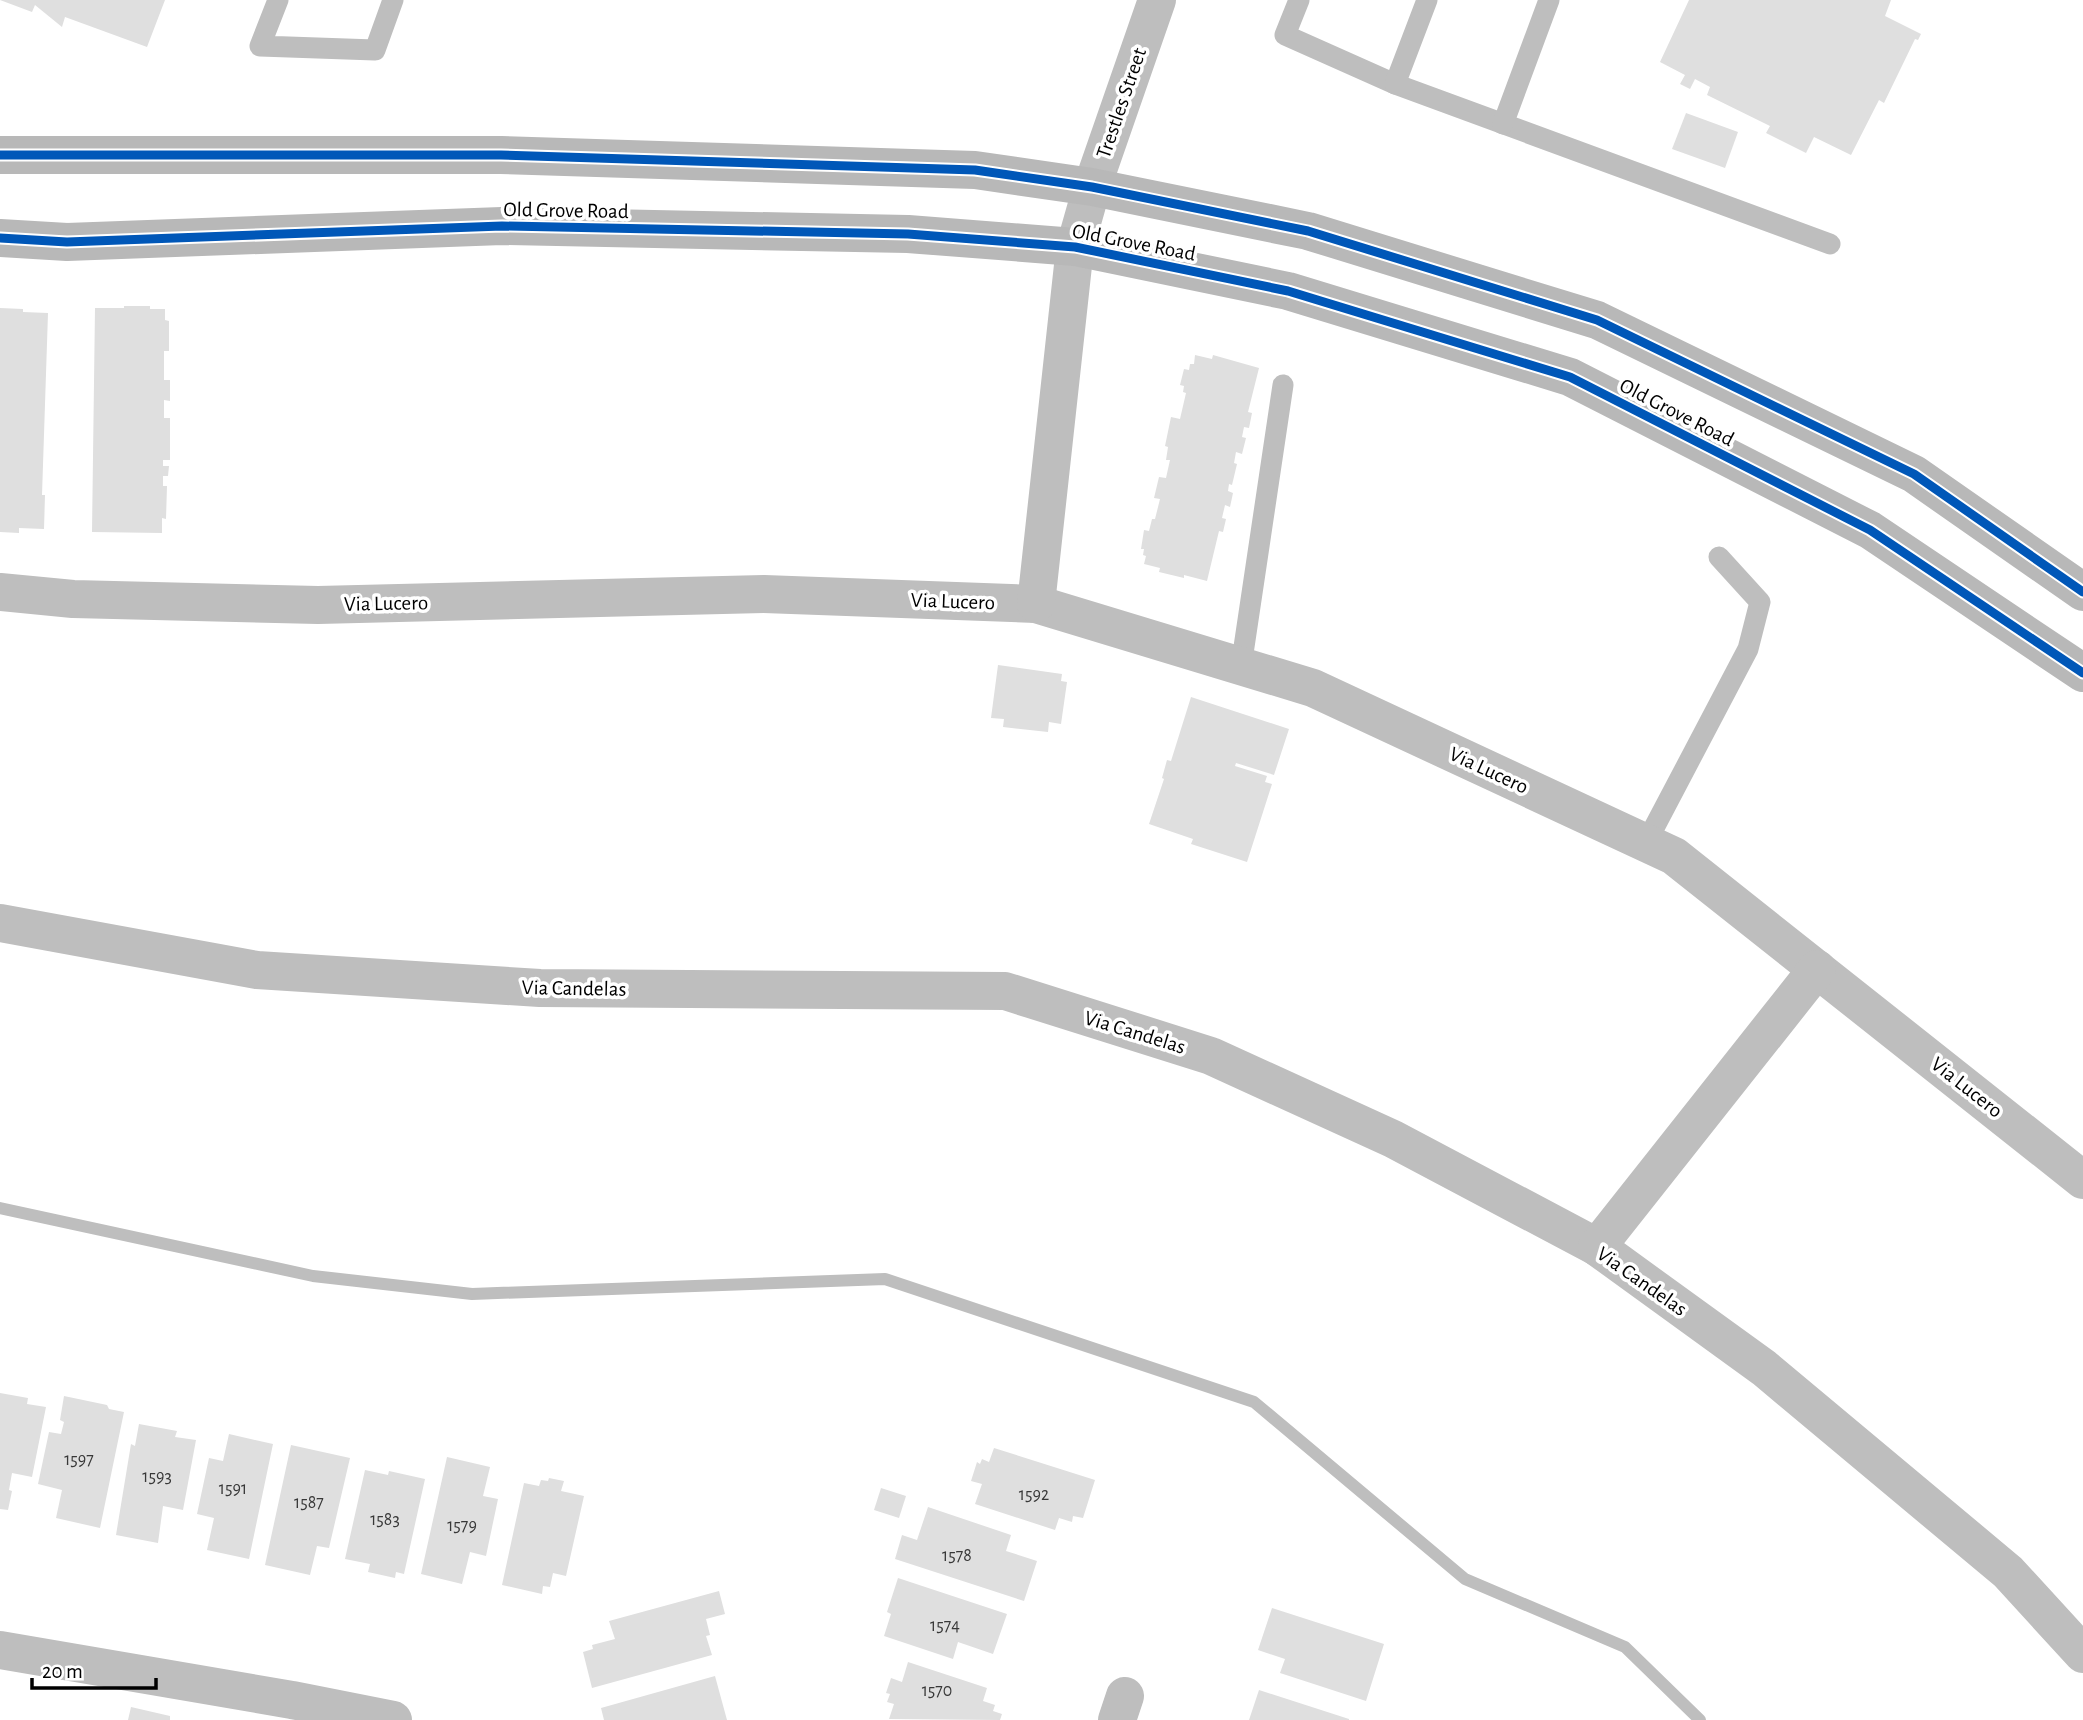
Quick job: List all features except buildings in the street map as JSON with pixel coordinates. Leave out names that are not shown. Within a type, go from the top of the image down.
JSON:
[{"type":"main road","points":[[0,155],[501,155],[975,170],[1092,187],[1308,231],[1597,320],[1913,474],[2083,592]]},
{"type":"main road","name":"Old Grove Road","points":[[0,238],[67,242],[502,226],[908,234],[1075,247],[1288,291],[1570,377],[1870,530],[2083,673]]},
{"type":"street","name":"Trestles Street","points":[[1036,604],[1075,247],[1092,187],[1157,0]]},
{"type":"street","name":"Via Lucero","points":[[0,592],[73,599],[318,605],[764,594],[1036,604],[1313,688],[1674,856],[2083,1180]]},
{"type":"street","name":"Via Candelas","points":[[0,923],[257,970],[540,988],[1006,991],[1211,1056],[1393,1139],[1597,1247],[1764,1368],[2008,1572],[2083,1654]]},
{"type":"street","points":[[1597,1247],[1817,969]]},
{"type":"street","points":[[0,1650],[393,1720]]},
{"type":"lane","points":[[278,0],[260,46],[376,50],[393,0]]},
{"type":"lane","points":[[1298,0],[1285,35],[1395,84],[1830,244]]},
{"type":"lane","points":[[1395,84],[1427,0]]},
{"type":"lane","points":[[1503,124],[1549,0]]},
{"type":"lane","points":[[1241,667],[1283,385]]},
{"type":"lane","points":[[1646,843],[1748,649],[1751,638],[1760,602],[1719,557]]},
{"type":"waterway","points":[[0,1208],[313,1276],[472,1294],[885,1279],[1254,1402],[1465,1579],[1625,1647],[1700,1720]]},
{"type":"cycle path","points":[[0,155],[501,155],[975,170],[1092,187],[1308,231],[1597,320],[1914,474],[2083,592]]},
{"type":"cycle path","points":[[0,238],[67,242],[502,226],[908,234],[1075,247],[1288,291],[1570,377],[1870,530],[2083,673]]}]
